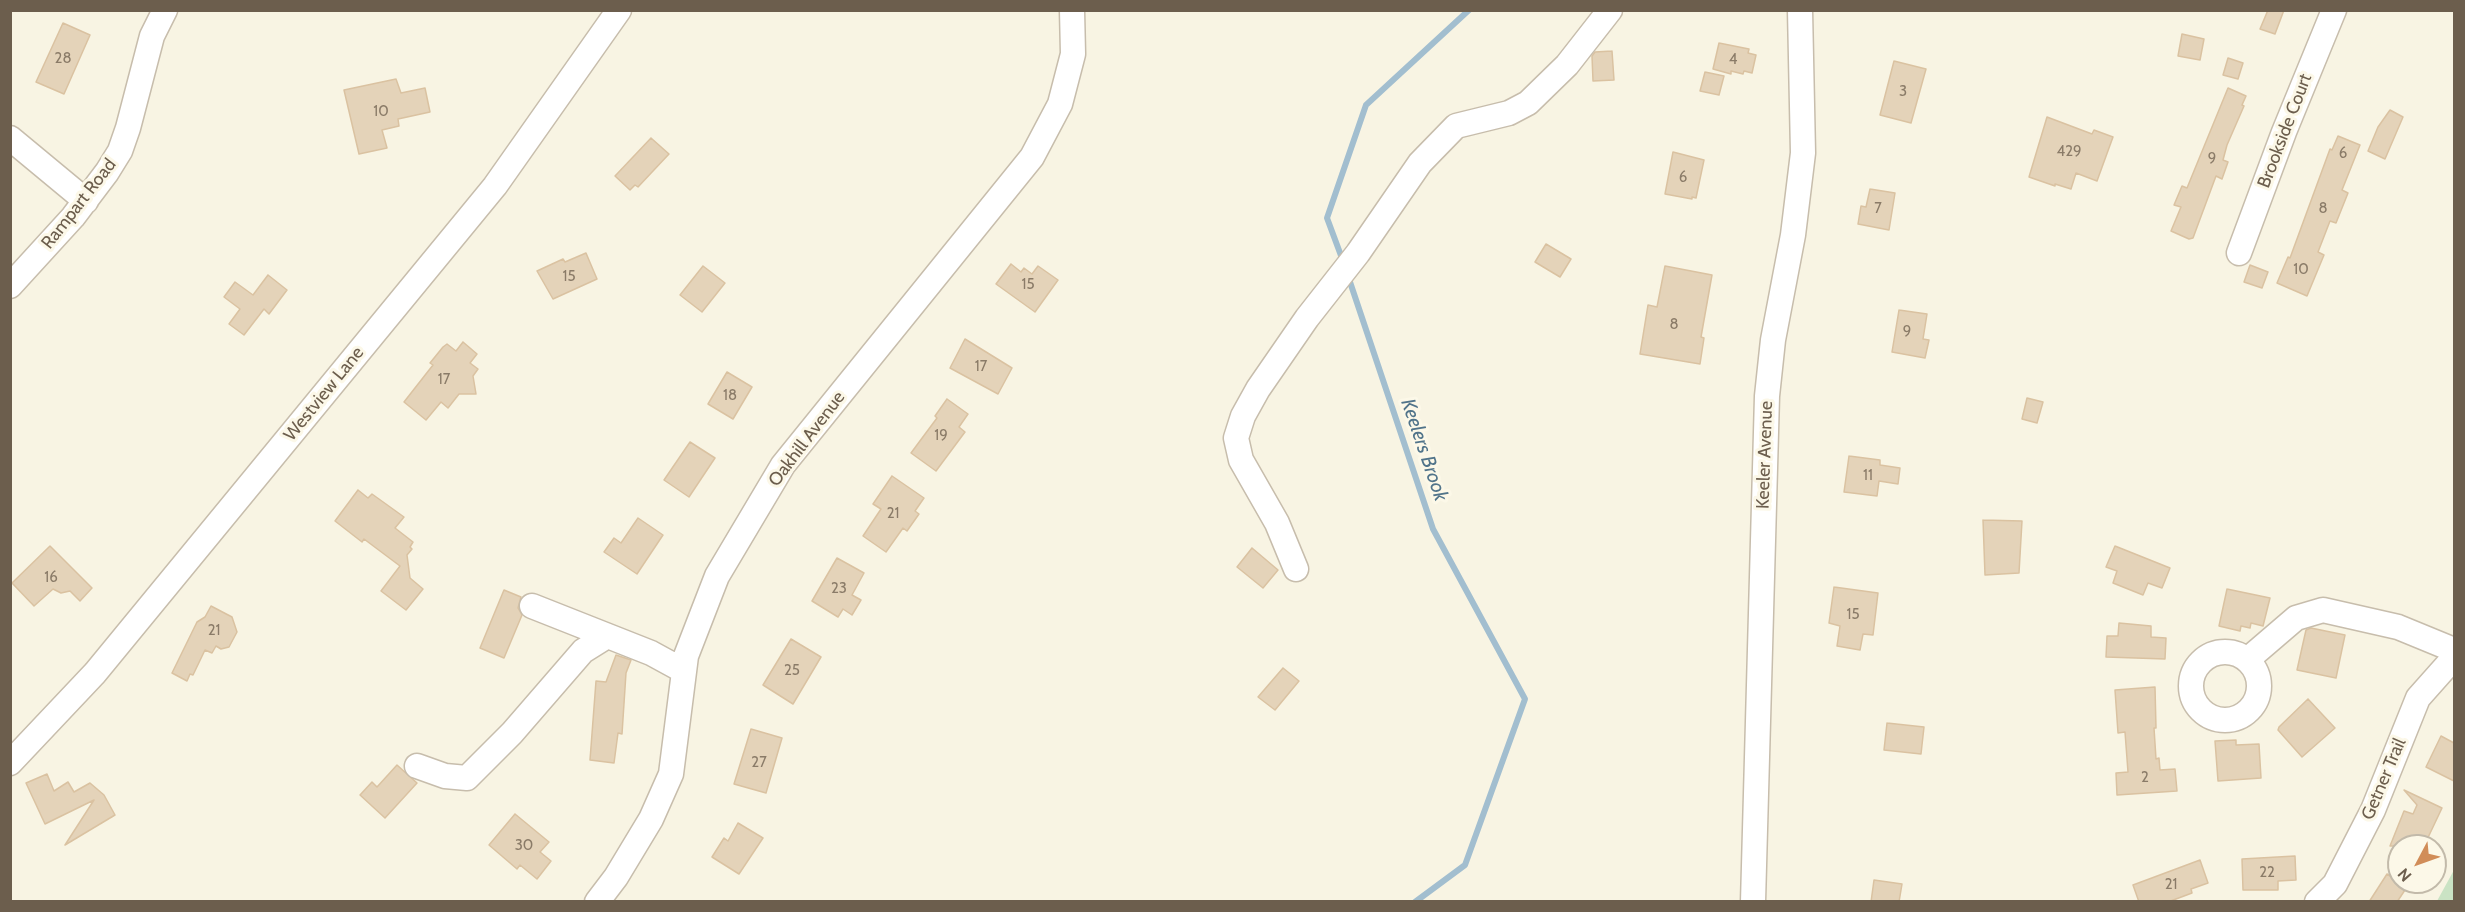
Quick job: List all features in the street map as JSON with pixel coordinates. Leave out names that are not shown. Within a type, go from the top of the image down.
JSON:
[{"type":"street","name":"Rampart Road","points":[[10,286],[86,201],[120,151],[152,36],[165,10]]},
{"type":"street","name":"Westview Lane","points":[[10,763],[95,673],[495,186],[619,10]]},
{"type":"street","name":"Oakhill Avenue","points":[[597,902],[616,877],[651,819],[670,774],[686,656],[717,576],[783,465],[1032,157],[1060,104],[1073,54],[1072,10]]},
{"type":"street","points":[[1296,568],[1277,523],[1241,460],[1236,438],[1243,416],[1258,389],[1332,285],[1358,253],[1420,163],[1456,126],[1509,113],[1528,103],[1567,65],[1610,10]]},
{"type":"street","name":"Keeler Avenue","points":[[1753,902],[1767,396],[1773,340],[1792,235],[1803,153],[1800,10]]},
{"type":"street","name":"Brookside Court","points":[[2239,253],[2284,132],[2334,10]]},
{"type":"street","points":[[10,138],[86,201]]},
{"type":"street","points":[[532,606],[651,653],[684,671]]},
{"type":"street","points":[[2247,660],[2296,618],[2323,610],[2398,627],[2454,651]]},
{"type":"street","points":[[417,766],[445,776],[467,778],[512,734],[583,651],[607,636]]},
{"type":"street","name":"Getner Trail","points":[[2317,902],[2335,884],[2367,821],[2418,698],[2454,660]]},
{"type":"green space","points":[[2454,870],[2454,901],[2437,901],[2441,894],[2447,894],[2447,883]]},
{"type":"building","points":[[2268,10],[2284,10],[2275,34],[2260,29]]},
{"type":"building","points":[[63,23],[90,35],[64,94],[36,82]]},
{"type":"building","points":[[2182,34],[2204,39],[2200,60],[2178,56]]},
{"type":"building","points":[[1719,43],[1749,49],[1748,53],[1756,55],[1752,73],[1744,71],[1743,74],[1731,71],[1731,74],[1713,69]]},
{"type":"building","points":[[1612,51],[1614,80],[1593,81],[1592,56],[1595,52]]},
{"type":"building","points":[[2228,58],[2243,63],[2238,79],[2223,75]]},
{"type":"building","points":[[1894,61],[1926,69],[1911,123],[1880,115]]},
{"type":"building","points":[[1705,72],[1724,76],[1719,95],[1700,91]]},
{"type":"building","points":[[396,79],[401,93],[425,88],[430,112],[398,119],[399,126],[382,130],[387,148],[359,154],[344,90]]},
{"type":"building","points":[[2228,88],[2246,96],[2242,105],[2244,106],[2227,145],[2223,160],[2228,162],[2222,179],[2216,176],[2193,238],[2189,239],[2171,231],[2181,207],[2174,205],[2182,186],[2187,188]]},
{"type":"building","points":[[2390,110],[2403,117],[2385,159],[2368,151],[2378,127]]},
{"type":"building","points":[[2047,117],[2092,134],[2094,130],[2113,137],[2097,181],[2076,173],[2071,189],[2029,177]]},
{"type":"building","points":[[2338,136],[2360,145],[2342,190],[2348,193],[2336,223],[2330,221],[2318,252],[2324,255],[2307,296],[2277,283],[2288,257],[2290,258],[2330,149],[2332,150]]},
{"type":"building","points":[[651,138],[669,154],[638,187],[635,185],[630,190],[615,176]]},
{"type":"building","points":[[1673,152],[1704,160],[1696,198],[1665,194]]},
{"type":"building","points":[[1870,189],[1895,193],[1889,230],[1858,224],[1861,206],[1866,207]]},
{"type":"building","points":[[1546,244],[1571,259],[1560,277],[1535,262]]},
{"type":"building","points":[[586,253],[597,279],[553,299],[537,271],[563,259],[565,262]]},
{"type":"building","points":[[1011,264],[1021,272],[1024,268],[1032,274],[1038,266],[1058,280],[1035,312],[996,284]]},
{"type":"building","points":[[2250,265],[2268,272],[2262,288],[2244,282]]},
{"type":"building","points":[[703,266],[725,283],[702,312],[680,295]]},
{"type":"building","points":[[1665,266],[1712,275],[1701,337],[1704,338],[1700,364],[1640,354],[1648,305],[1657,307]]},
{"type":"building","points":[[268,275],[287,290],[269,314],[264,309],[244,335],[229,324],[240,309],[224,297],[235,282],[253,295]]},
{"type":"building","points":[[1899,310],[1927,314],[1923,339],[1929,340],[1925,358],[1892,352]]},
{"type":"building","points":[[965,339],[1012,368],[998,394],[950,368]]},
{"type":"building","points":[[463,342],[477,354],[470,363],[478,369],[473,376],[476,394],[459,394],[448,408],[441,402],[426,420],[404,402],[433,365],[430,363],[443,347],[447,344],[456,351]]},
{"type":"building","points":[[727,372],[752,387],[733,419],[708,404]]},
{"type":"building","points":[[2027,398],[2043,402],[2037,423],[2022,419]]},
{"type":"building","points":[[947,399],[968,414],[959,427],[965,432],[936,471],[911,453],[937,418],[935,416]]},
{"type":"building","points":[[690,442],[715,458],[689,497],[664,480]]},
{"type":"building","points":[[1849,456],[1880,460],[1880,465],[1900,468],[1898,484],[1879,481],[1877,496],[1844,492]]},
{"type":"building","points":[[892,476],[924,498],[915,511],[919,514],[907,531],[903,528],[886,552],[863,536],[881,509],[873,504]]},
{"type":"building","points":[[358,490],[368,498],[372,494],[404,517],[395,528],[413,542],[410,547],[412,549],[407,555],[410,578],[423,589],[406,610],[381,591],[400,566],[364,539],[362,542],[335,521]]},
{"type":"building","points":[[638,518],[663,535],[637,574],[604,552],[614,538],[621,543]]},
{"type":"building","points":[[1983,520],[2022,521],[2019,573],[1985,575]]},
{"type":"building","points":[[50,546],[92,588],[80,601],[70,591],[61,593],[53,589],[34,606],[12,583]]},
{"type":"building","points":[[2115,546],[2170,568],[2162,588],[2148,583],[2143,595],[2113,583],[2117,571],[2106,567]]},
{"type":"building","points":[[1252,548],[1278,570],[1263,588],[1237,567]]},
{"type":"building","points":[[837,558],[864,573],[852,595],[861,600],[852,615],[843,609],[838,617],[812,601]]},
{"type":"building","points":[[1834,587],[1878,593],[1873,635],[1863,634],[1860,650],[1837,646],[1840,626],[1829,623]]},
{"type":"building","points":[[2227,589],[2270,598],[2263,626],[2251,623],[2250,628],[2241,626],[2240,631],[2219,626]]},
{"type":"building","points":[[504,590],[521,597],[518,608],[522,615],[504,658],[480,648]]},
{"type":"building","points":[[211,606],[232,617],[237,632],[229,647],[221,649],[216,646],[212,653],[205,650],[193,675],[190,674],[187,681],[172,673],[197,622],[205,617]]},
{"type":"building","points":[[2119,623],[2151,626],[2151,637],[2166,638],[2165,659],[2106,657],[2107,636],[2118,636]]},
{"type":"building","points":[[2311,628],[2345,635],[2336,678],[2297,670],[2306,630]]},
{"type":"building","points":[[791,639],[821,657],[793,704],[763,685]]},
{"type":"building","points":[[616,655],[631,660],[626,673],[622,734],[618,733],[614,763],[590,760],[596,681],[606,682]]},
{"type":"building","points":[[1283,668],[1299,681],[1275,710],[1258,697]]},
{"type":"building","points":[[2155,687],[2156,759],[2159,758],[2160,770],[2175,769],[2177,791],[2117,795],[2116,773],[2128,772],[2125,732],[2118,733],[2115,690]]},
{"type":"building","points":[[2308,699],[2335,728],[2302,757],[2278,730]]},
{"type":"building","points":[[1887,723],[1924,727],[1921,754],[1884,750]]},
{"type":"building","points":[[751,729],[782,738],[766,793],[734,784]]},
{"type":"building","points":[[2441,736],[2454,743],[2454,781],[2426,767]]},
{"type":"building","points":[[2236,740],[2236,745],[2259,744],[2261,778],[2218,781],[2215,741]]},
{"type":"building","points":[[397,765],[417,783],[385,818],[360,795],[372,782],[377,787]]},
{"type":"building","points":[[47,774],[54,791],[68,782],[74,792],[90,783],[104,795],[115,815],[65,845],[94,800],[45,824],[26,783]]},
{"type":"building","points":[[2404,790],[2442,808],[2430,834],[2395,834],[2404,811],[2413,814],[2417,805]]},
{"type":"building","points":[[515,814],[549,842],[540,852],[551,861],[537,879],[520,865],[517,869],[489,845]]},
{"type":"building","points":[[738,823],[763,838],[739,874],[712,857],[724,838],[728,841]]},
{"type":"building","points":[[2295,856],[2296,880],[2278,881],[2278,890],[2243,890],[2242,859]]},
{"type":"building","points":[[2200,860],[2208,883],[2191,889],[2192,893],[2168,902],[2139,902],[2133,885]]},
{"type":"building","points":[[2387,874],[2387,894],[2402,894],[2397,902],[2369,902]]},
{"type":"building","points":[[1874,880],[1902,884],[1899,902],[1871,902]]},
{"type":"waterway","name":"Keelers Brook","points":[[1343,261],[1327,218],[1366,105],[1469,10]]},
{"type":"waterway","name":"Keelers Brook","points":[[1348,276],[1433,529],[1525,699],[1465,865],[1415,902]]}]
